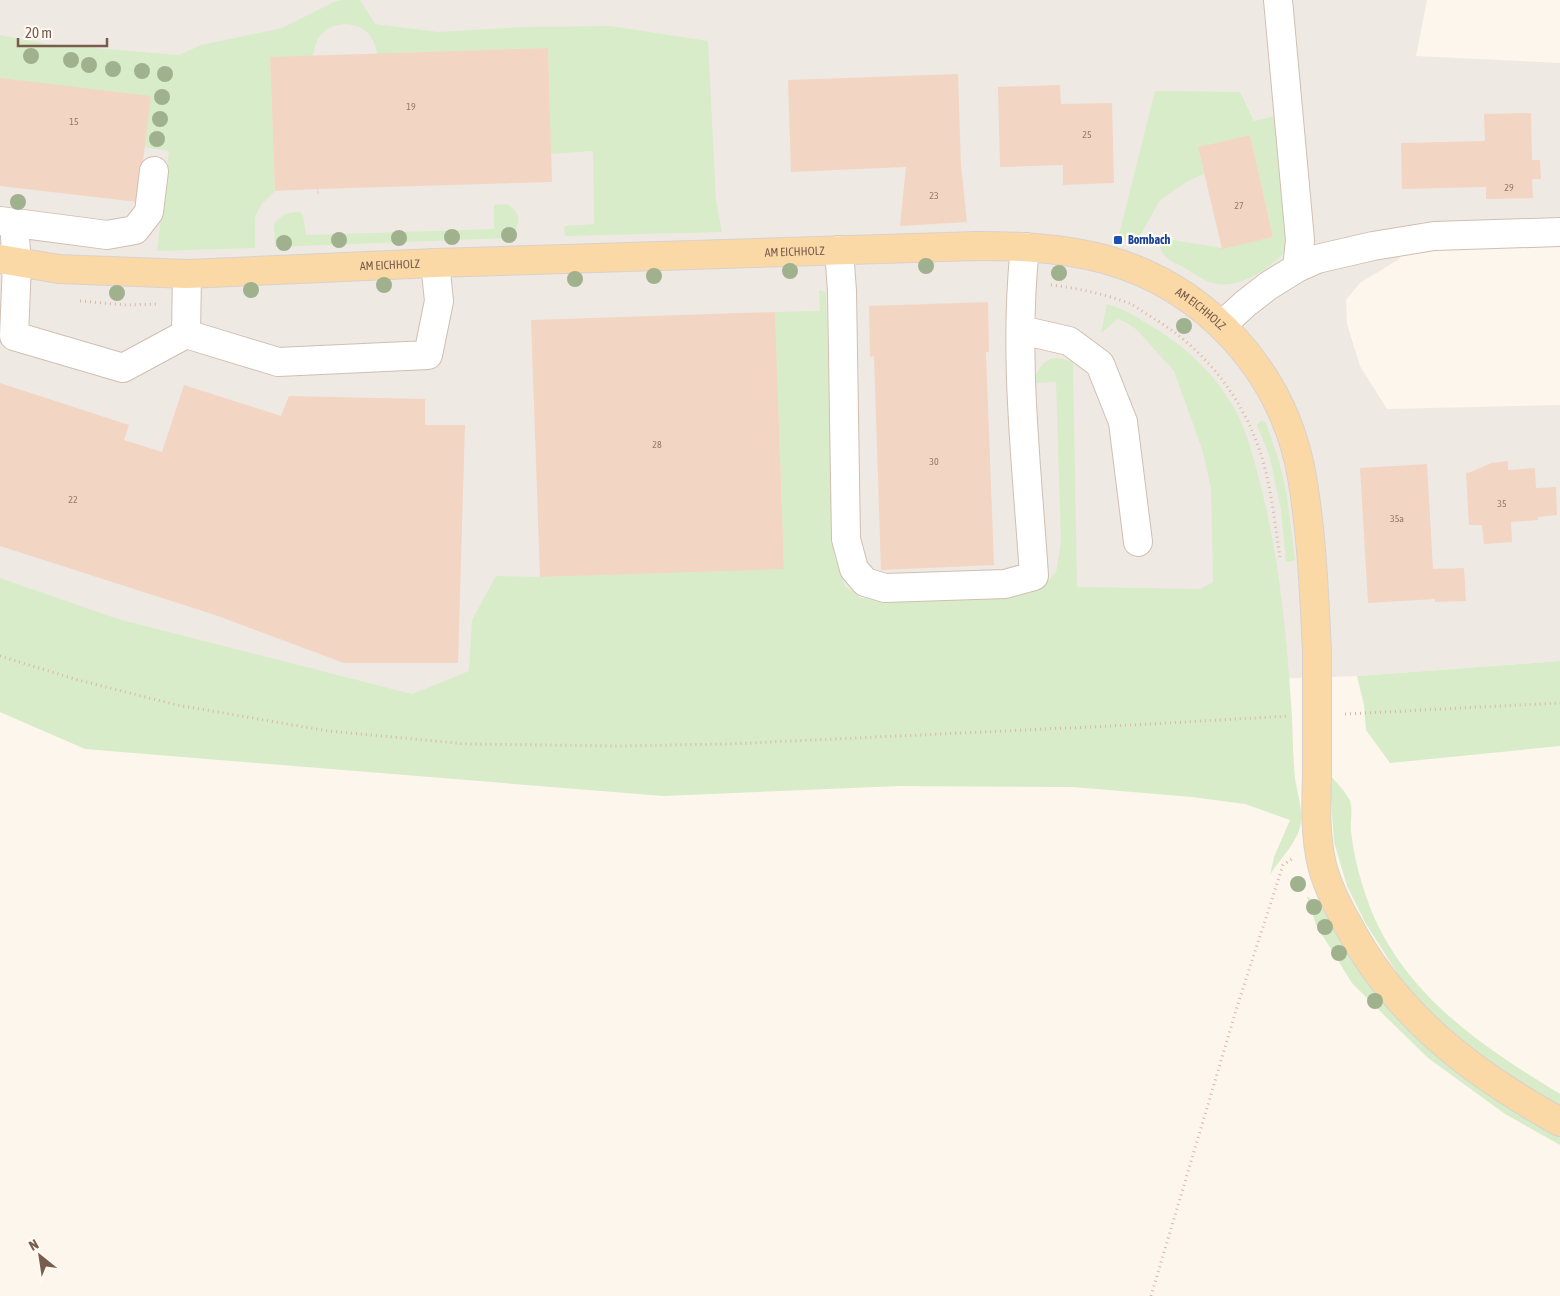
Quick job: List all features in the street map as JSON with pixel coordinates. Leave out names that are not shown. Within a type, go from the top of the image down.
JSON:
[{"type":"main road","name":"AM EICHHOLZ","points":[[9,261],[59,269],[187,274],[968,246],[1061,250],[1084,254],[1125,266],[1149,276],[1185,296],[1207,312],[1222,325],[1248,355],[1262,373],[1278,403],[1296,453],[1302,477],[1310,533],[1317,651],[1316,824],[1322,864],[1334,900],[1353,935],[1376,970],[1410,1012],[1448,1048],[1478,1071],[1560,1122]]},
{"type":"street","points":[[1278,0],[1300,240],[1297,268]]},
{"type":"street","points":[[8,223],[106,235],[135,230],[148,212],[154,171]]},
{"type":"street","points":[[8,223],[15,238],[9,261],[7,334],[122,368],[186,334],[278,362],[428,355],[439,301],[435,264]]},
{"type":"street","points":[[1222,325],[1245,304],[1297,268],[1317,259],[1373,246],[1434,236],[1560,232]]},
{"type":"street","points":[[839,250],[842,291],[846,539],[854,570],[865,582],[885,588],[1005,584],[1034,576],[1021,381],[1022,280],[1025,247]]},
{"type":"street","points":[[186,334],[187,274]]},
{"type":"street","points":[[1021,330],[1069,341],[1100,364],[1123,422],[1138,542]]},
{"type":"path","points":[[1022,280],[1071,287],[1130,304],[1162,322],[1188,342],[1214,367],[1235,396],[1250,424],[1259,447],[1268,480],[1281,565]]},
{"type":"path","points":[[79,301],[126,305],[187,304]]},
{"type":"path","points":[[0,656],[78,680],[177,705],[328,731],[467,744],[621,746],[728,744],[1123,726],[1291,716]]},
{"type":"path","points":[[1338,714],[1560,704]]},
{"type":"path","points":[[1151,1296],[1234,1016],[1283,865],[1318,844]]},
{"type":"shaded area","points":[[0,0],[1427,0],[1416,56],[1560,63],[1560,217],[1421,222],[1422,229],[1399,259],[1360,283],[1346,300],[1347,324],[1360,366],[1387,409],[1560,405],[1560,661],[1357,676],[466,708],[0,606]]},
{"type":"green space","points":[[341,0],[360,0],[375,24],[438,32],[524,27],[610,26],[708,41],[716,201],[722,232],[566,236],[565,226],[594,224],[593,151],[551,154],[548,48],[377,54],[374,42],[368,33],[357,26],[343,24],[330,28],[321,34],[316,43],[313,56],[270,58],[275,191],[261,205],[255,217],[255,248],[157,251],[169,151],[144,147],[0,78],[0,35],[47,44],[179,55],[201,45],[282,28]]},
{"type":"green space","points":[[1155,91],[1240,92],[1254,121],[1280,115],[1292,243],[1277,260],[1245,280],[1223,284],[1212,283],[1169,260],[1163,254],[1160,246],[1167,239],[1222,248],[1273,237],[1250,135],[1198,147],[1204,174],[1188,181],[1160,200],[1140,236],[1130,240],[1118,239]]},
{"type":"green space","points":[[507,204],[518,215],[517,228],[512,238],[275,247],[274,224],[286,214],[292,212],[300,212],[303,215],[306,235],[494,229],[494,205]]},
{"type":"green space","points":[[819,290],[826,292],[834,555],[845,586],[861,598],[897,599],[1026,591],[1044,586],[1056,572],[1061,542],[1056,382],[1035,383],[1036,375],[1043,364],[1059,358],[1073,363],[1077,587],[1200,589],[1213,582],[1211,488],[1202,449],[1174,371],[1137,330],[1127,323],[1118,319],[1101,333],[1107,304],[1135,316],[1171,339],[1199,362],[1223,390],[1239,417],[1246,435],[1265,501],[1285,625],[1294,771],[1301,807],[1301,823],[1296,838],[1270,875],[1274,857],[1290,820],[1245,804],[1192,797],[1073,787],[899,786],[663,796],[85,749],[0,712],[0,578],[118,619],[412,694],[469,671],[472,620],[496,576],[540,577],[784,568],[775,312],[820,311]]},
{"type":"green space","points":[[1262,420],[1266,423],[1279,461],[1287,496],[1295,560],[1290,562],[1286,561],[1281,510],[1270,458],[1257,425]]},
{"type":"green space","points":[[1560,661],[1560,746],[1390,763],[1366,730],[1364,705],[1357,676]]},
{"type":"green space","points":[[1329,774],[1349,798],[1355,859],[1363,887],[1377,923],[1395,954],[1416,983],[1441,1009],[1498,1054],[1560,1094],[1560,1106],[1503,1074],[1452,1034],[1412,994],[1399,976],[1366,924],[1347,886],[1334,842]]},
{"type":"green space","points":[[1307,896],[1326,913],[1362,974],[1387,1007],[1406,1027],[1446,1063],[1468,1079],[1513,1109],[1560,1136],[1560,1145],[1505,1114],[1428,1058],[1388,1019],[1352,983],[1316,925]]},
{"type":"building","points":[[548,48],[552,182],[318,189],[319,194],[317,194],[317,189],[275,191],[270,57]]},
{"type":"building","points":[[958,74],[961,165],[967,222],[900,226],[906,167],[791,172],[788,80]]},
{"type":"building","points":[[0,78],[151,96],[138,202],[0,186]]},
{"type":"building","points":[[1060,85],[1061,104],[1112,103],[1114,183],[1063,185],[1063,165],[1000,167],[998,87]]},
{"type":"building","points":[[1531,113],[1532,160],[1540,160],[1541,179],[1532,179],[1533,198],[1486,199],[1486,187],[1402,189],[1401,143],[1485,141],[1484,114]]},
{"type":"building","points":[[1250,135],[1273,237],[1222,249],[1198,147]]},
{"type":"building","points":[[988,302],[989,352],[986,352],[994,565],[881,570],[874,356],[870,357],[869,306]]},
{"type":"building","points":[[775,312],[784,569],[540,577],[531,320]]},
{"type":"building","points":[[0,383],[129,425],[124,440],[162,452],[184,385],[281,416],[289,396],[425,399],[425,425],[465,425],[458,663],[344,663],[215,615],[0,546]]},
{"type":"building","points":[[1508,461],[1508,470],[1535,468],[1536,488],[1556,487],[1557,515],[1538,517],[1538,520],[1511,522],[1512,542],[1484,544],[1482,525],[1469,525],[1466,473],[1491,463]]},
{"type":"building","points":[[1427,464],[1433,569],[1464,568],[1466,601],[1435,602],[1435,599],[1368,603],[1360,468]]},
{"type":"place","name":"Bornbach","points":[[1118,240]]}]
